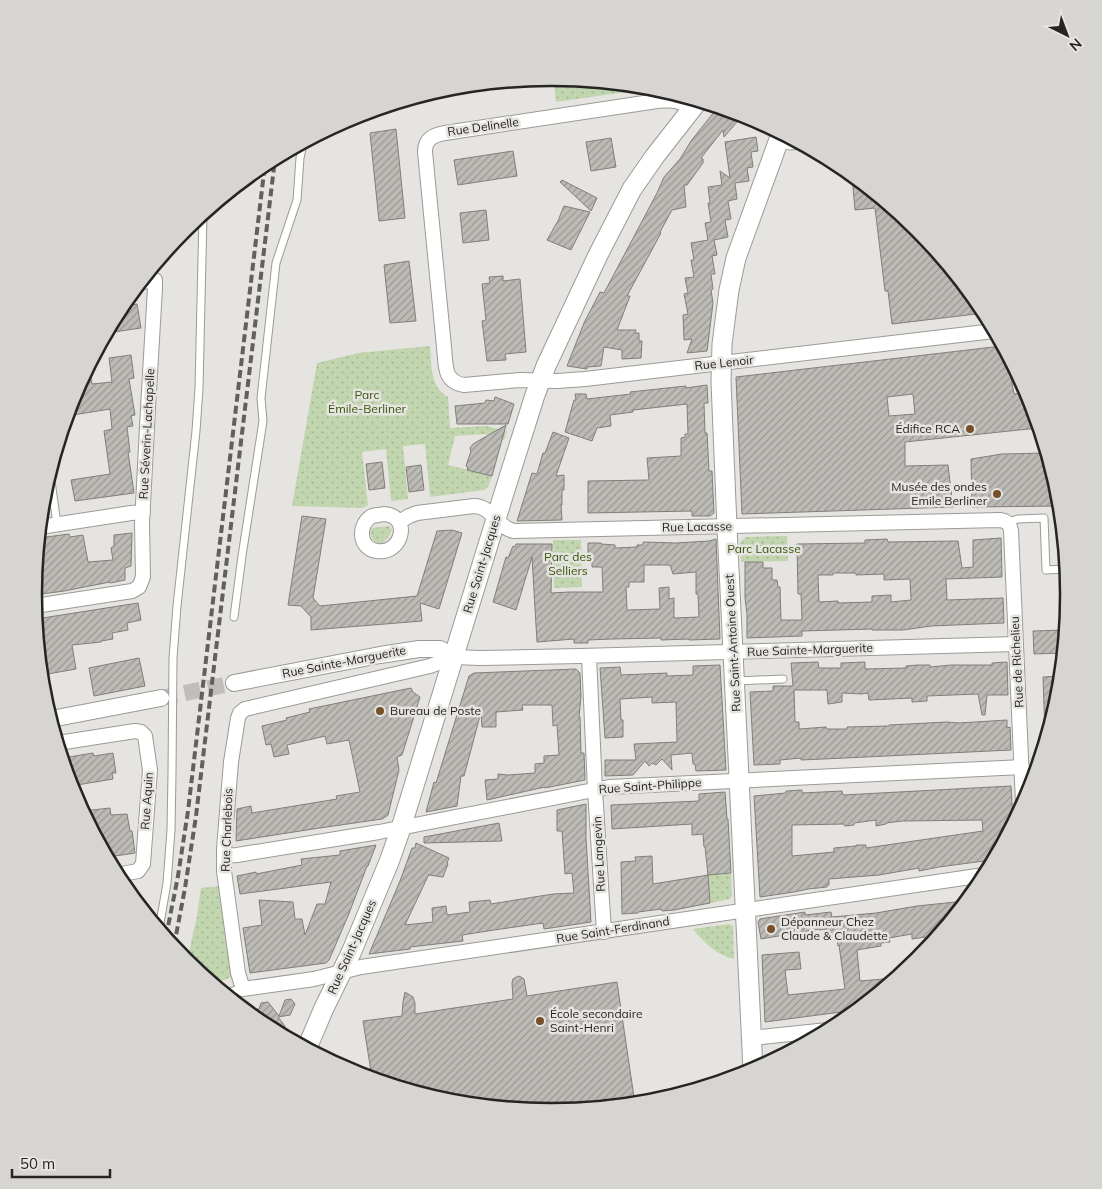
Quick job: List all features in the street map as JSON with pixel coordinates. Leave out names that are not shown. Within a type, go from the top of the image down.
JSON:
[{"type":"main road","name":"Rue Saint-Jacques","points":[[310,1042],[351,953],[401,828],[496,520],[548,360],[632,189],[654,156],[694,106]]},
{"type":"main road","name":"Rue Saint-Antoine Ouest","points":[[752,1061],[721,364],[732,271],[779,139]]},
{"type":"street","name":"Rue Delinelle","points":[[454,382],[447,373],[444,347],[425,152],[429,139],[445,133],[670,100]]},
{"type":"street","name":"Rue Séverin-Lachapelle","points":[[43,605],[132,591],[139,587],[143,577],[143,512],[148,408],[148,285]]},
{"type":"street","name":"Rue Lenoir","points":[[454,382],[464,385],[520,380],[585,379],[986,332]]},
{"type":"street","name":"Rue Lacasse","points":[[399,522],[413,514],[480,506],[484,507],[506,529],[514,531],[1000,520],[1008,522]]},
{"type":"street","points":[[47,526],[131,512],[143,512]]},
{"type":"street","name":"Rue de Richelieu","points":[[1008,522],[1011,531],[1023,785]]},
{"type":"street","name":"Rue Sainte-Marguerite","points":[[240,713],[242,710],[250,707],[430,666],[454,657],[589,656],[1016,644]]},
{"type":"street","name":"Rue Sainte-Marguerite","points":[[234,683],[419,649],[440,649],[454,657]]},
{"type":"street","name":"Rue Langevin","points":[[589,656],[604,932]]},
{"type":"street","points":[[58,718],[161,698]]},
{"type":"street","name":"Rue Charlebois","points":[[240,713],[236,725],[230,762],[224,871],[238,973],[243,989]]},
{"type":"street","name":"Rue Aquin","points":[[64,742],[135,731],[143,733],[146,738],[150,770],[143,858],[140,869],[126,874]]},
{"type":"street","name":"Rue Saint-Philippe","points":[[224,856],[336,840],[609,787],[1022,767]]},
{"type":"street","name":"Rue Saint-Ferdinand","points":[[243,989],[314,979],[361,968],[974,877]]},
{"type":"street","points":[[751,1038],[810,1032]]},
{"type":"lane","points":[[234,617],[263,421],[262,398],[276,263],[297,200],[301,152]]},
{"type":"lane","points":[[161,920],[167,883],[170,830],[173,666],[177,606],[199,388],[203,224]]},
{"type":"lane","points":[[52,494],[56,524]]},
{"type":"lane","points":[[1008,522],[1044,518],[1046,570],[1058,569]]},
{"type":"lane","points":[[735,681],[783,679]]},
{"type":"lane","points":[[233,991],[243,989]]},
{"type":"green space","points":[[554,86],[627,92],[556,102]]},
{"type":"green space","name":"Parc Émile-Berliner","points":[[430,346],[434,381],[437,387],[448,397],[450,428],[486,426],[507,431],[504,440],[484,434],[455,436],[448,465],[492,476],[488,487],[484,490],[430,497],[425,444],[403,446],[408,499],[391,501],[386,449],[362,452],[368,505],[362,508],[292,506],[317,363],[358,353]]},
{"type":"green space","points":[[389,526],[392,529],[387,538],[381,543],[375,542],[370,532],[372,528]]},
{"type":"green space","name":"Parc Lacasse","points":[[787,536],[788,561],[741,562],[740,543],[746,537]]},
{"type":"green space","name":"Parc des Selliers","points":[[553,540],[581,540],[582,587],[554,588]]},
{"type":"green space","points":[[731,873],[732,896],[730,899],[710,903],[708,875]]},
{"type":"green space","points":[[220,886],[233,976],[221,981],[189,952],[201,888]]},
{"type":"green space","points":[[729,924],[733,926],[734,959],[722,955],[711,948],[693,929]]},
{"type":"building","points":[[713,113],[737,122],[724,137],[723,130],[701,158],[703,163],[687,185],[684,185],[686,207],[672,210],[627,296],[630,296],[617,330],[636,330],[635,333],[639,333],[639,341],[642,341],[641,358],[622,359],[622,350],[604,347],[601,366],[587,367],[587,369],[567,366],[584,323],[600,292],[604,293],[664,177],[680,159],[691,141]]},
{"type":"building","points":[[396,129],[405,218],[379,221],[370,133]]},
{"type":"building","points":[[756,137],[758,151],[751,152],[753,167],[747,168],[749,181],[735,183],[737,199],[728,201],[731,219],[725,220],[728,237],[714,240],[717,255],[712,256],[715,274],[711,274],[713,303],[707,351],[687,353],[692,339],[684,340],[683,315],[688,314],[684,294],[688,293],[685,278],[694,277],[691,243],[708,240],[705,223],[711,222],[708,187],[722,185],[720,171],[730,178],[725,142]]},
{"type":"building","points":[[611,138],[616,167],[591,171],[586,142]]},
{"type":"building","points":[[513,151],[517,176],[458,185],[454,160]]},
{"type":"building","points":[[562,180],[597,198],[591,211],[560,182]]},
{"type":"building","points":[[853,185],[911,235],[933,259],[975,314],[892,324],[888,291],[885,291],[875,208],[855,210]]},
{"type":"building","points":[[564,206],[590,212],[571,250],[547,240]]},
{"type":"building","points":[[486,210],[489,240],[463,243],[460,213]]},
{"type":"building","points":[[409,261],[416,321],[390,323],[384,265]]},
{"type":"building","points":[[503,276],[503,281],[520,279],[526,352],[505,354],[506,360],[487,361],[482,321],[486,320],[482,284],[490,283],[489,277]]},
{"type":"building","points":[[137,304],[141,328],[116,332],[128,312],[133,305]]},
{"type":"building","name":"Édifice RCA","points":[[995,347],[1011,379],[1014,394],[1018,393],[1032,429],[905,442],[905,466],[948,465],[953,507],[742,514],[736,377]],"holes":[[[913,394],[915,414],[889,416],[887,397]]]},
{"type":"building","points":[[131,355],[134,378],[129,379],[135,415],[131,416],[133,426],[127,427],[130,452],[128,452],[134,493],[75,501],[71,480],[110,474],[104,431],[112,429],[110,409],[75,415],[91,378],[92,384],[112,382],[109,358]]},
{"type":"building","points":[[707,385],[708,403],[704,403],[705,433],[707,433],[709,471],[712,471],[714,513],[710,516],[692,516],[692,511],[588,513],[588,481],[649,480],[647,458],[681,456],[681,438],[688,434],[687,404],[633,410],[633,412],[610,415],[611,426],[597,428],[592,441],[565,432],[574,400],[576,400],[575,394],[586,394],[587,399],[631,394],[630,392]]},
{"type":"building","points":[[495,397],[514,404],[508,424],[457,424],[455,406],[485,403],[486,400],[494,401]]},
{"type":"building","points":[[506,425],[492,476],[467,470],[468,467],[466,466],[471,451],[470,448],[473,444]]},
{"type":"building","points":[[553,432],[569,438],[556,476],[564,475],[561,505],[562,520],[517,521],[532,473],[537,474],[543,453],[545,453]]},
{"type":"building","points":[[1039,453],[1052,506],[972,507],[971,459],[1002,454]]},
{"type":"building","points":[[382,462],[385,488],[369,490],[366,464]]},
{"type":"building","points":[[421,465],[424,490],[409,492],[406,467]]},
{"type":"building","points":[[302,516],[326,519],[313,598],[320,606],[417,596],[437,531],[452,530],[462,533],[439,609],[420,603],[422,621],[311,630],[311,617],[301,606],[288,605]]},
{"type":"building","points":[[132,533],[131,566],[125,568],[125,580],[42,594],[46,537],[69,534],[70,537],[83,535],[88,562],[113,560],[111,548],[114,546],[114,535]]},
{"type":"building","points":[[1001,538],[1002,577],[946,579],[947,600],[1003,598],[1004,623],[931,626],[903,630],[802,631],[802,636],[747,638],[745,562],[763,562],[763,568],[772,568],[772,580],[777,580],[778,587],[780,587],[781,620],[802,620],[801,594],[798,594],[797,544],[865,543],[865,540],[887,539],[888,542],[958,541],[962,568],[973,567],[973,540]],"holes":[[[856,573],[856,575],[884,574],[884,580],[910,579],[911,600],[891,602],[891,595],[872,596],[872,602],[819,602],[818,575]]]},
{"type":"building","points":[[716,539],[720,639],[612,639],[588,640],[588,643],[574,643],[574,639],[537,642],[532,557],[516,610],[493,602],[506,557],[508,558],[513,546],[515,547],[516,544],[552,544],[551,593],[603,592],[602,567],[592,567],[592,561],[588,561],[588,543],[615,545],[615,548],[637,547],[637,545],[643,545],[643,542],[709,541]],"holes":[[[644,565],[670,565],[673,574],[696,572],[699,617],[674,618],[674,598],[669,599],[669,587],[659,588],[660,609],[627,610],[626,587],[629,587],[629,582],[644,582]]]},
{"type":"building","points":[[138,603],[141,620],[127,623],[128,630],[112,633],[113,639],[72,645],[76,669],[49,674],[43,618]]},
{"type":"building","points":[[1058,630],[1056,653],[1034,654],[1033,631]]},
{"type":"building","points":[[139,658],[145,686],[94,696],[89,668]]},
{"type":"building","points":[[818,662],[819,668],[841,668],[841,663],[865,662],[865,669],[906,668],[906,666],[918,665],[930,665],[930,667],[992,665],[992,663],[1007,662],[1008,695],[987,695],[985,715],[982,715],[978,694],[927,696],[927,701],[912,702],[912,698],[869,700],[868,693],[842,693],[842,702],[828,704],[827,690],[794,690],[795,722],[799,722],[799,729],[826,727],[827,729],[847,729],[847,727],[1007,720],[1007,728],[1010,727],[1011,750],[801,760],[801,758],[780,760],[780,764],[754,765],[750,692],[773,691],[773,686],[793,686],[791,663]]},
{"type":"building","points":[[720,665],[726,770],[696,771],[692,753],[671,755],[672,770],[662,759],[656,765],[652,763],[649,766],[645,761],[633,775],[605,776],[605,760],[636,760],[634,744],[677,742],[676,702],[652,703],[652,697],[620,699],[623,737],[605,738],[600,668],[620,667],[621,675],[667,673],[667,676],[693,675],[693,666]]},
{"type":"building","points":[[576,669],[580,673],[581,697],[579,717],[581,753],[584,753],[585,780],[487,800],[485,780],[498,779],[498,774],[535,773],[535,764],[544,763],[544,756],[559,755],[557,725],[553,726],[552,705],[522,705],[523,710],[496,712],[496,727],[482,727],[481,712],[464,776],[461,776],[457,806],[426,812],[469,676],[474,673]]},
{"type":"building","points":[[1053,676],[1044,716],[1043,677]]},
{"type":"building","points":[[411,688],[420,697],[402,755],[397,757],[399,770],[388,815],[382,819],[236,841],[237,809],[251,806],[252,813],[337,799],[336,796],[360,792],[349,740],[327,744],[325,736],[287,745],[289,754],[274,757],[271,744],[266,745],[262,726],[310,712],[309,709]]},
{"type":"building","points":[[93,753],[94,756],[113,753],[116,773],[112,773],[113,779],[79,785],[69,757]]},
{"type":"building","points":[[1011,786],[1012,808],[984,861],[919,871],[919,868],[879,875],[829,879],[827,887],[760,897],[754,796],[802,790],[802,793],[842,791],[843,795]],"holes":[[[876,820],[876,826],[902,821],[982,820],[983,831],[866,848],[866,845],[856,845],[834,848],[834,852],[792,856],[792,825],[844,824],[845,826]]]},
{"type":"building","points":[[725,792],[731,873],[708,875],[703,834],[692,835],[692,824],[612,829],[611,805],[699,801],[699,794]]},
{"type":"building","points":[[586,804],[591,922],[544,929],[543,923],[494,930],[462,935],[463,941],[369,954],[412,848],[415,848],[416,843],[449,858],[443,877],[429,874],[405,925],[433,922],[432,908],[446,906],[447,915],[470,912],[469,902],[490,900],[491,904],[553,894],[574,893],[572,873],[565,874],[562,831],[557,831],[557,810]]},
{"type":"building","points":[[110,808],[111,815],[127,814],[135,853],[115,856],[91,810]]},
{"type":"building","points":[[499,823],[502,841],[424,843],[424,837]]},
{"type":"building","points":[[376,845],[329,960],[326,963],[250,973],[243,928],[262,925],[259,900],[293,902],[295,919],[302,919],[305,935],[317,904],[325,904],[331,882],[240,894],[237,876],[302,865],[301,859],[340,855],[340,851]]},
{"type":"building","points":[[652,856],[653,884],[708,875],[710,903],[674,910],[662,911],[661,909],[622,914],[621,862],[636,861],[635,857]]},
{"type":"building","points":[[955,902],[925,938],[912,939],[912,934],[889,938],[890,942],[881,943],[881,946],[857,950],[860,981],[884,979],[861,998],[841,1012],[765,1022],[762,955],[799,952],[801,969],[785,970],[788,995],[845,989],[839,945],[837,939],[833,939],[833,936],[826,937],[826,929],[761,939],[758,922],[760,919],[805,912],[805,915],[831,912],[832,917],[876,913]]},
{"type":"building","points":[[518,976],[524,979],[527,996],[617,982],[634,1096],[584,1102],[551,1103],[485,1099],[419,1086],[371,1069],[363,1021],[402,1016],[405,992],[413,997],[415,1014],[513,999],[513,979]]},
{"type":"building","points":[[291,999],[295,1004],[290,1015],[278,1017],[285,1027],[257,1009],[259,1009],[261,1003],[268,1002],[279,1016],[285,1000]]},
{"type":"tunnel","points":[[161,698],[234,683]]},
{"type":"railway","points":[[176,937],[196,816],[274,168]]},
{"type":"railway","points":[[168,928],[188,811],[264,175]]},
{"type":"place","name":"Édifice RCA","points":[[970,429]]},
{"type":"place","name":"Musée des ondes Emile Berliner","points":[[997,494]]},
{"type":"place","name":"Bureau de Poste","points":[[380,711]]},
{"type":"place","name":"Dépanneur Chez Claude & Claudette","points":[[771,929]]},
{"type":"place","name":"École secondaire Saint-Henri","points":[[540,1021]]}]
